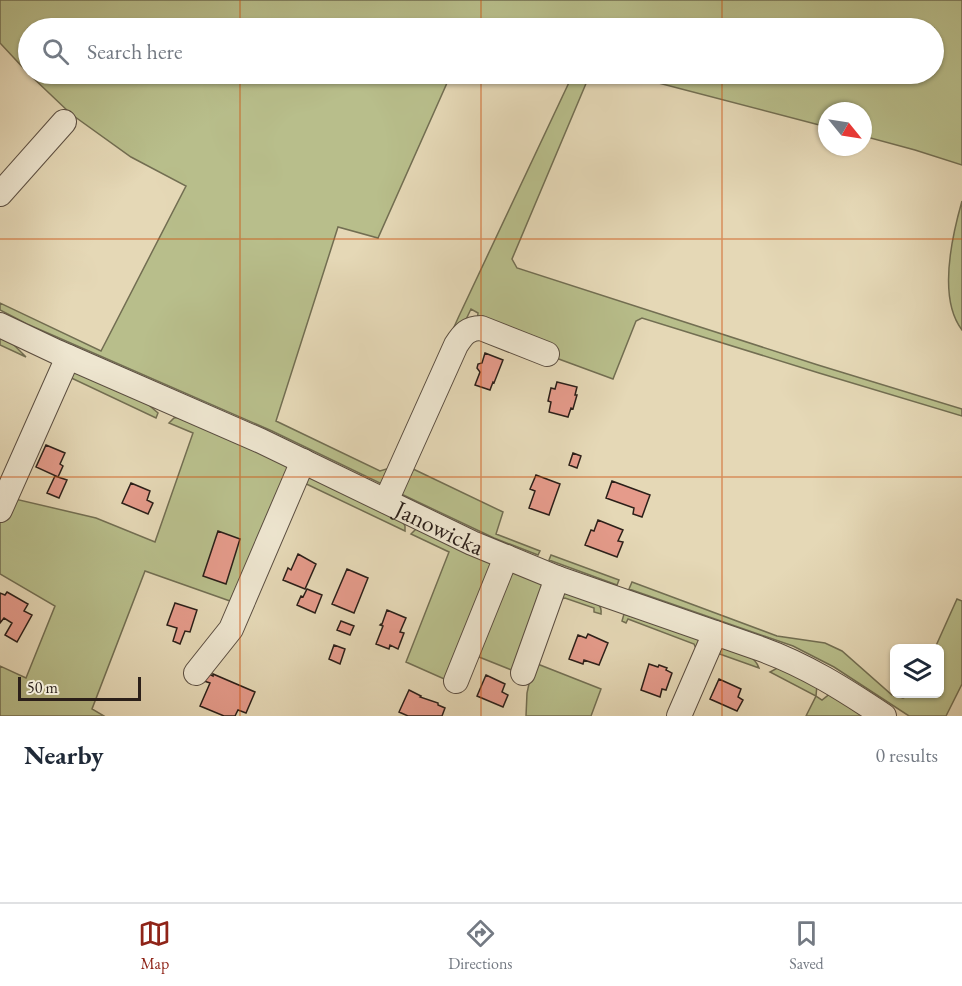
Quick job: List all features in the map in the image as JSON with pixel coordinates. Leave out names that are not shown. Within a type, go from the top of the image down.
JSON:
[{"type":"street","points":[[0,194],[64,122]]},
{"type":"street","name":"Janowicka","points":[[0,325],[62,355],[261,441],[472,543],[557,578],[775,654],[804,667],[884,716]]},
{"type":"street","points":[[386,501],[456,345],[466,331],[481,328],[547,354]]},
{"type":"street","points":[[0,478],[62,355]]},
{"type":"street","points":[[0,510],[62,355]]},
{"type":"street","points":[[196,673],[231,629],[303,461]]},
{"type":"street","points":[[456,681],[506,557]]},
{"type":"street","points":[[524,673],[557,578]]},
{"type":"street","points":[[679,716],[715,633]]},
{"type":"green space","points":[[0,0],[962,0],[962,165],[872,138],[872,102],[818,102],[818,125],[662,84],[944,84],[944,18],[18,18],[18,62],[0,43]]},
{"type":"green space","points":[[40,84],[447,84],[378,238],[338,227],[276,421],[380,471],[390,468],[568,84],[586,84],[512,259],[517,268],[962,409],[962,416],[642,318],[636,321],[613,379],[556,358],[477,322],[478,313],[471,309],[386,486],[272,431],[27,324],[0,310],[0,303],[101,351],[186,186],[131,157],[71,114]]},
{"type":"green space","points":[[962,201],[962,330],[950,302],[949,267],[954,232]]},
{"type":"green space","points":[[0,336],[10,341],[26,357],[0,345]]},
{"type":"green space","points":[[71,369],[144,401],[158,413],[156,418],[65,375]]},
{"type":"green space","points":[[181,417],[290,466],[230,601],[145,571],[92,709],[104,716],[0,716],[0,666],[26,678],[55,606],[0,574],[0,523],[11,498],[96,518],[155,542],[193,433],[169,423],[174,418]]},
{"type":"green space","points":[[409,467],[503,512],[496,534],[540,551],[538,555],[494,538],[399,493]]},
{"type":"green space","points":[[305,474],[401,519],[405,531],[298,480]]},
{"type":"green space","points":[[416,529],[422,529],[495,562],[451,682],[406,662],[449,552],[411,534]]},
{"type":"green space","points":[[551,555],[619,580],[617,585],[549,560]]},
{"type":"green space","points":[[508,570],[543,581],[519,673],[474,655]]},
{"type":"green space","points":[[632,582],[777,636],[825,643],[842,651],[890,693],[890,698],[944,698],[944,644],[937,644],[957,599],[962,601],[962,684],[946,716],[909,716],[834,667],[793,646],[629,589]]},
{"type":"green space","points":[[562,590],[592,599],[600,606],[601,614],[594,612],[594,608],[565,598],[557,600],[535,663],[601,689],[591,716],[526,716],[530,679],[526,676],[554,595]]},
{"type":"green space","points":[[624,614],[701,639],[698,653],[694,644],[628,619],[626,623],[622,621]]},
{"type":"green space","points":[[722,646],[749,656],[759,668],[714,652]]},
{"type":"green space","points":[[781,666],[817,685],[816,696],[770,672]]},
{"type":"green space","points":[[831,693],[867,716],[806,716],[816,696],[822,700]]},
{"type":"building","points":[[485,353],[503,360],[490,390],[475,385],[480,372],[477,368],[478,364],[482,363]]},
{"type":"building","points":[[557,382],[577,387],[573,409],[571,408],[568,417],[549,412],[551,402],[548,401],[551,388],[555,389]]},
{"type":"building","points":[[46,445],[65,453],[58,477],[36,467]]},
{"type":"building","points":[[573,453],[581,456],[577,468],[569,465]]},
{"type":"building","points":[[536,475],[560,484],[549,515],[529,508],[535,491],[530,489]]},
{"type":"building","points":[[55,476],[67,480],[59,498],[47,493]]},
{"type":"building","points":[[612,481],[650,495],[642,517],[633,514],[634,508],[606,498]]},
{"type":"building","points":[[131,483],[150,491],[147,500],[153,503],[148,514],[122,503]]},
{"type":"building","points":[[598,520],[623,530],[618,541],[623,542],[617,557],[585,545]]},
{"type":"building","points":[[218,531],[240,539],[226,584],[203,576]]},
{"type":"building","points":[[298,554],[316,564],[305,589],[283,580],[288,568],[291,570]]},
{"type":"building","points":[[347,569],[368,578],[354,613],[332,604]]},
{"type":"building","points":[[307,589],[322,595],[315,613],[297,605]]},
{"type":"building","points":[[7,592],[28,604],[24,611],[32,615],[17,642],[5,635],[12,623],[4,618],[0,623],[0,593],[5,595]]},
{"type":"building","points":[[175,603],[197,610],[190,632],[185,631],[180,644],[173,641],[177,628],[167,625]]},
{"type":"building","points":[[387,610],[406,618],[400,632],[404,633],[398,649],[390,645],[389,649],[376,644],[383,626],[380,625]]},
{"type":"building","points":[[341,621],[354,626],[350,635],[337,630]]},
{"type":"building","points":[[588,634],[608,643],[599,665],[584,660],[583,664],[569,659],[578,635],[586,638]]},
{"type":"building","points":[[334,645],[345,649],[340,664],[329,659]]},
{"type":"building","points":[[649,664],[667,668],[666,670],[672,673],[666,690],[662,689],[660,697],[641,690]]},
{"type":"building","points":[[207,673],[255,692],[246,713],[238,710],[235,716],[224,716],[200,706],[210,683],[204,681]]},
{"type":"building","points":[[486,675],[505,684],[502,692],[508,695],[503,707],[477,696]]},
{"type":"building","points":[[719,679],[741,689],[738,697],[743,700],[737,711],[710,699]]},
{"type":"building","points":[[409,690],[445,708],[442,716],[408,716],[399,712]]}]
